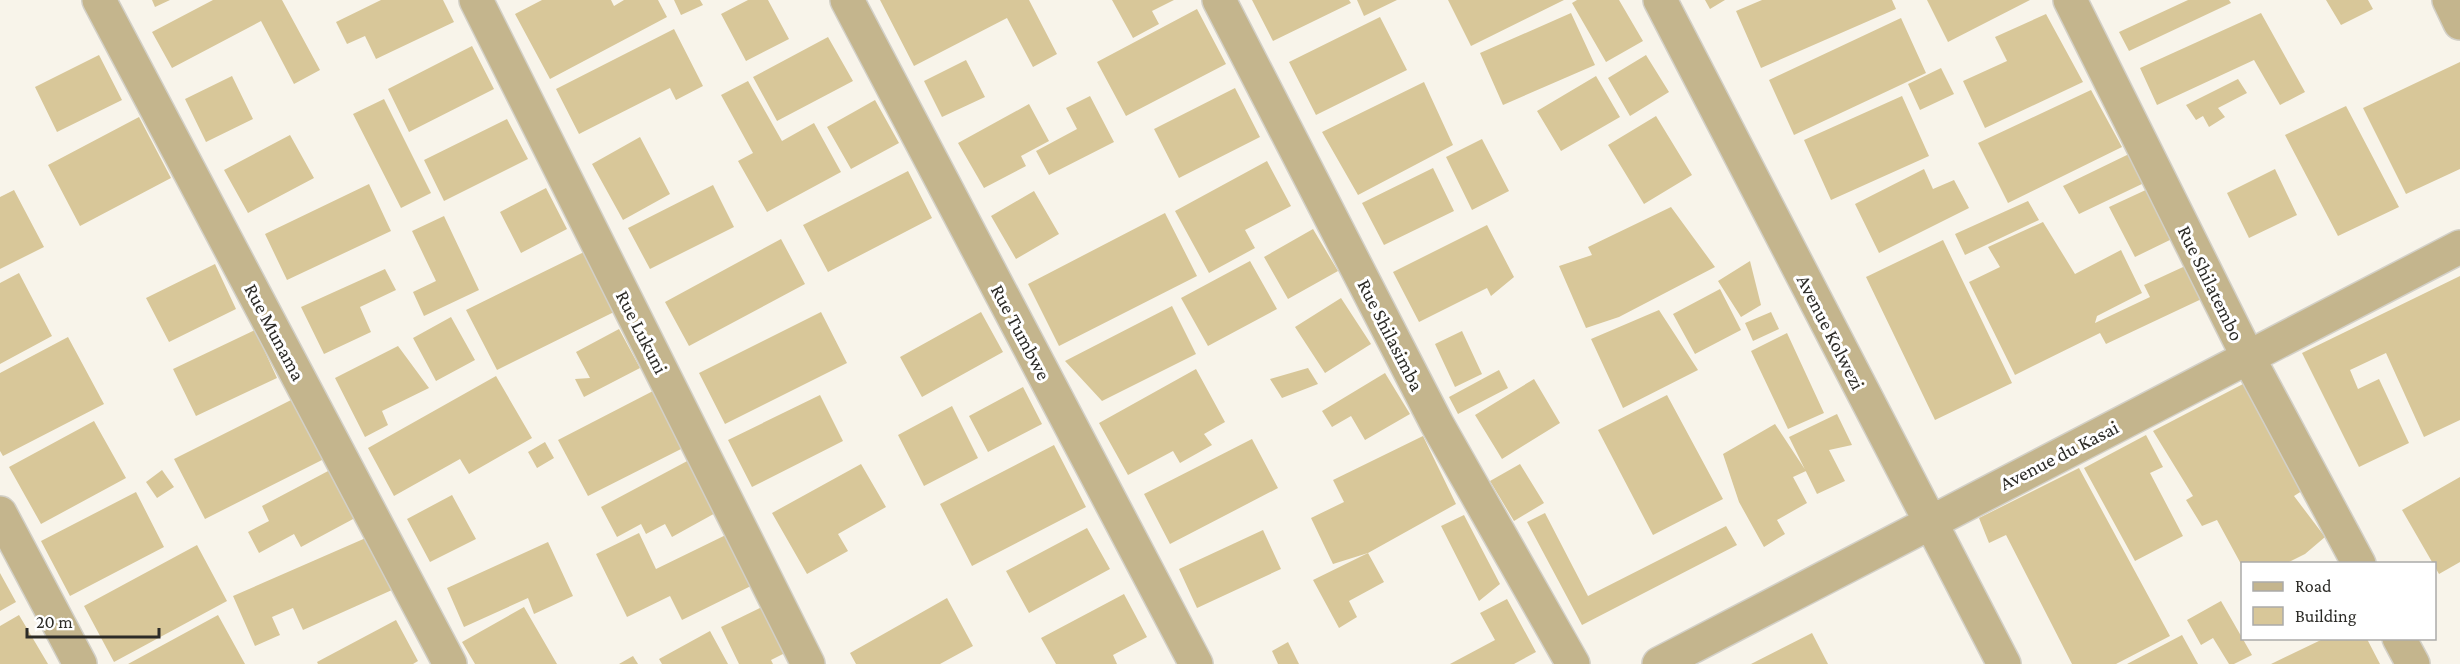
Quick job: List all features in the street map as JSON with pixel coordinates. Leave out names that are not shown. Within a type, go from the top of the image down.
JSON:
[{"type":"street","name":"Rue Munama","points":[[99,0],[450,664]]},
{"type":"street","name":"Rue Lukuni","points":[[476,0],[808,664]]},
{"type":"street","name":"Rue Tumbwe","points":[[846,0],[1196,664]]},
{"type":"street","name":"Rue Shilasimba","points":[[1219,0],[1437,424],[1573,664]]},
{"type":"street","name":"Avenue Kolwezi","points":[[1660,0],[2004,664]]},
{"type":"street","name":"Rue Shilatembo","points":[[2070,0],[2248,357],[2358,562]]},
{"type":"street","points":[[2449,0],[2460,23]]},
{"type":"street","name":"Avenue du Kasai","points":[[1659,664],[1929,521],[2460,247]]},
{"type":"street","points":[[0,513],[80,664]]},
{"type":"street","points":[[2400,640],[2413,664]]},
{"type":"building","points":[[152,0],[170,0],[155,7]]},
{"type":"building","points":[[213,0],[282,0],[320,70],[294,84],[261,21],[172,68],[152,32]]},
{"type":"building","points":[[381,0],[443,0],[454,22],[376,59],[365,36],[347,44],[336,22]]},
{"type":"building","points":[[542,0],[611,0],[614,6],[624,0],[658,0],[667,17],[550,79],[515,14]]},
{"type":"building","points":[[674,0],[700,0],[703,5],[681,15]]},
{"type":"building","points":[[748,0],[768,0],[789,39],[746,61],[721,14]]},
{"type":"building","points":[[880,0],[1029,0],[1057,54],[1033,67],[1007,18],[914,66]]},
{"type":"building","points":[[1112,0],[1174,0],[1152,11],[1159,24],[1133,38]]},
{"type":"building","points":[[1252,0],[1349,0],[1351,3],[1273,41]]},
{"type":"building","points":[[1357,0],[1397,0],[1364,16]]},
{"type":"building","points":[[1448,0],[1564,0],[1471,46]]},
{"type":"building","points":[[1577,0],[1619,0],[1643,41],[1606,62],[1572,3]]},
{"type":"building","points":[[1705,0],[1725,0],[1710,9]]},
{"type":"building","points":[[1762,0],[1892,0],[1896,9],[1761,68],[1736,11]]},
{"type":"building","points":[[1927,0],[2030,0],[1948,42]]},
{"type":"building","points":[[2188,0],[2229,0],[2231,3],[2129,51],[2119,32]]},
{"type":"building","points":[[2326,0],[2368,0],[2373,9],[2341,25]]},
{"type":"building","points":[[1197,9],[1226,64],[1126,116],[1097,62]]},
{"type":"building","points":[[1571,13],[1595,65],[1503,105],[1480,53]]},
{"type":"building","points":[[2261,13],[2305,92],[2280,105],[2254,60],[2157,105],[2140,68]]},
{"type":"building","points":[[2046,14],[2083,82],[1985,128],[1963,81],[2007,61],[1995,37]]},
{"type":"building","points":[[1380,17],[1407,70],[1316,115],[1289,62]]},
{"type":"building","points":[[1901,18],[1926,73],[1794,135],[1769,80]]},
{"type":"building","points":[[674,29],[703,86],[676,100],[670,88],[579,134],[556,89]]},
{"type":"building","points":[[828,37],[853,81],[777,121],[753,77]]},
{"type":"building","points":[[472,46],[494,89],[409,132],[388,89]]},
{"type":"building","points":[[99,55],[122,100],[57,132],[35,87]]},
{"type":"building","points":[[1646,55],[1669,92],[1630,116],[1608,78]]},
{"type":"building","points":[[966,60],[985,97],[942,117],[924,81]]},
{"type":"building","points":[[2460,62],[2460,169],[2406,194],[2363,108]]},
{"type":"building","points":[[1941,68],[1954,94],[1920,110],[1908,84]]},
{"type":"building","points":[[232,76],[253,119],[206,142],[185,99]]},
{"type":"building","points":[[1596,76],[1620,117],[1561,151],[1537,111]]},
{"type":"building","points":[[2238,79],[2247,93],[2218,108],[2225,117],[2209,127],[2203,116],[2196,120],[2186,105]]},
{"type":"building","points":[[748,81],[782,141],[814,123],[841,172],[767,212],[738,161],[753,153],[721,95]]},
{"type":"building","points":[[1424,82],[1453,145],[1358,195],[1322,132]]},
{"type":"building","points":[[1235,88],[1260,137],[1179,178],[1154,129]]},
{"type":"building","points":[[2091,90],[2122,147],[2008,203],[1978,143]]},
{"type":"building","points":[[1090,96],[1114,142],[1049,175],[1036,151],[1077,129],[1066,108]]},
{"type":"building","points":[[1902,96],[1929,156],[1831,200],[1804,140]]},
{"type":"building","points":[[384,99],[431,193],[401,208],[353,114]]},
{"type":"building","points":[[875,100],[899,143],[851,169],[827,127]]},
{"type":"building","points":[[1029,104],[1049,141],[1021,156],[1026,166],[984,188],[958,143]]},
{"type":"building","points":[[2346,106],[2399,207],[2338,236],[2285,135]]},
{"type":"building","points":[[1656,116],[1692,175],[1644,204],[1608,145]]},
{"type":"building","points":[[139,117],[171,178],[80,226],[48,165]]},
{"type":"building","points":[[507,119],[528,159],[444,201],[424,160]]},
{"type":"building","points":[[290,135],[314,178],[248,213],[224,170]]},
{"type":"building","points":[[640,137],[670,194],[623,220],[592,164]]},
{"type":"building","points":[[1482,139],[1509,191],[1472,210],[1446,157]]},
{"type":"building","points":[[2129,154],[2144,183],[2079,214],[2063,186]]},
{"type":"building","points":[[1267,161],[1291,206],[1245,230],[1255,248],[1209,273],[1175,211]]},
{"type":"building","points":[[1433,168],[1454,211],[1384,245],[1362,203]]},
{"type":"building","points":[[1924,169],[1933,189],[1954,180],[1969,208],[1879,253],[1855,204]]},
{"type":"building","points":[[2275,169],[2297,215],[2249,238],[2227,193]]},
{"type":"building","points":[[908,171],[932,218],[828,272],[803,225]]},
{"type":"building","points":[[369,184],[391,231],[287,280],[265,234]]},
{"type":"building","points":[[713,185],[734,227],[650,269],[628,228]]},
{"type":"building","points":[[546,188],[567,229],[521,253],[500,212]]},
{"type":"building","points":[[2150,188],[2176,237],[2135,257],[2109,207]]},
{"type":"building","points":[[14,190],[44,247],[0,269],[0,197]]},
{"type":"building","points":[[1034,191],[1059,234],[1016,259],[991,216]]},
{"type":"building","points":[[2028,201],[2039,220],[1965,255],[1955,234]]},
{"type":"building","points":[[1671,207],[1715,267],[1619,317],[1586,328],[1559,266],[1592,255],[1588,247]]},
{"type":"building","points":[[1165,213],[1197,276],[1059,346],[1028,284]]},
{"type":"building","points":[[444,216],[479,290],[424,316],[413,292],[436,281],[412,231]]},
{"type":"building","points":[[2043,222],[2075,274],[2121,250],[2142,293],[2097,316],[2095,323],[2150,297],[2144,285],[2194,262],[2210,295],[2106,344],[2100,333],[2015,375],[1969,282],[2000,267],[1988,247]]},
{"type":"building","points":[[1487,225],[1514,277],[1491,296],[1487,288],[1419,322],[1393,272]]},
{"type":"building","points":[[1313,229],[1338,271],[1288,299],[1264,257]]},
{"type":"building","points":[[781,239],[805,284],[689,346],[665,302]]},
{"type":"building","points":[[1943,240],[2012,383],[1935,420],[1866,277]]},
{"type":"building","points":[[584,252],[614,312],[497,370],[466,310]]},
{"type":"building","points":[[1250,261],[1277,309],[1208,346],[1181,298]]},
{"type":"building","points":[[1750,261],[1761,305],[1741,317],[1718,281]]},
{"type":"building","points":[[215,264],[236,309],[169,342],[146,298]]},
{"type":"building","points":[[385,269],[396,290],[360,307],[371,332],[324,354],[301,307]]},
{"type":"building","points":[[19,273],[52,336],[0,364],[0,283]]},
{"type":"building","points":[[2460,276],[2460,420],[2424,437],[2386,353],[2350,370],[2358,389],[2379,379],[2409,443],[2359,467],[2302,353]]},
{"type":"building","points":[[1720,289],[1741,330],[1695,354],[1673,314]]},
{"type":"building","points":[[1341,298],[1371,344],[1325,373],[1295,327]]},
{"type":"building","points":[[1172,306],[1196,354],[1102,401],[1065,361]]},
{"type":"building","points":[[1659,310],[1698,370],[1623,408],[1591,339]]},
{"type":"building","points":[[821,312],[847,363],[725,424],[699,373]]},
{"type":"building","points":[[981,312],[1003,352],[922,397],[900,357]]},
{"type":"building","points":[[1771,312],[1779,329],[1753,341],[1745,323]]},
{"type":"building","points":[[451,317],[475,360],[436,381],[413,338]]},
{"type":"building","points":[[619,329],[640,368],[584,397],[575,379],[590,378],[576,352]]},
{"type":"building","points":[[255,330],[277,378],[196,416],[173,369]]},
{"type":"building","points":[[1462,331],[1482,374],[1455,387],[1435,344]]},
{"type":"building","points":[[1787,333],[1824,413],[1788,429],[1751,351]]},
{"type":"building","points":[[68,337],[104,404],[3,456],[0,451],[0,373]]},
{"type":"building","points":[[398,346],[429,388],[382,411],[388,425],[365,437],[335,378]]},
{"type":"building","points":[[1308,368],[1318,384],[1282,398],[1270,379]]},
{"type":"building","points":[[1196,369],[1225,422],[1204,434],[1212,445],[1180,463],[1173,451],[1128,475],[1099,423]]},
{"type":"building","points":[[1499,370],[1508,388],[1458,414],[1449,397]]},
{"type":"building","points":[[1385,373],[1410,414],[1365,440],[1351,416],[1332,427],[1322,411]]},
{"type":"building","points":[[496,376],[532,438],[469,474],[460,459],[394,496],[368,448]]},
{"type":"building","points":[[1534,379],[1560,423],[1502,459],[1475,415]]},
{"type":"building","points":[[2243,384],[2305,489],[2294,496],[2325,537],[2305,554],[2289,562],[2241,562],[2241,564],[2217,520],[2202,526],[2186,500],[2193,496],[2153,431]]},
{"type":"building","points":[[1023,387],[1042,424],[988,452],[969,416]]},
{"type":"building","points":[[653,391],[683,448],[588,496],[558,440]]},
{"type":"building","points":[[820,395],[843,441],[752,487],[728,440]]},
{"type":"building","points":[[1667,395],[1723,499],[1653,535],[1598,430]]},
{"type":"building","points":[[293,399],[324,459],[205,519],[174,459]]},
{"type":"building","points":[[952,406],[978,458],[924,486],[898,435]]},
{"type":"building","points":[[1837,414],[1852,445],[1829,450],[1845,481],[1817,494],[1789,437]]},
{"type":"building","points":[[94,421],[126,478],[41,524],[9,467]]},
{"type":"building","points":[[1775,424],[1806,471],[1793,477],[1807,503],[1777,520],[1785,534],[1764,547],[1739,502],[1723,454]]},
{"type":"building","points":[[2146,435],[2163,467],[2150,473],[2183,536],[2135,561],[2084,468]]},
{"type":"building","points":[[1423,436],[1456,504],[1368,553],[1333,564],[1311,518],[1344,502],[1333,480]]},
{"type":"building","points":[[1252,439],[1278,488],[1170,544],[1144,494]]},
{"type":"building","points":[[545,442],[554,458],[537,468],[528,452]]},
{"type":"building","points":[[1054,445],[1086,507],[972,566],[940,504]]},
{"type":"building","points":[[691,459],[719,511],[672,537],[665,524],[646,534],[641,524],[617,537],[601,507]]},
{"type":"building","points":[[861,464],[886,507],[838,534],[848,551],[807,574],[772,513]]},
{"type":"building","points":[[1520,464],[1544,503],[1514,521],[1490,481]]},
{"type":"building","points":[[2079,468],[2170,636],[2116,664],[2072,664],[2006,535],[1989,543],[1979,518]]},
{"type":"building","points":[[162,470],[174,487],[157,498],[146,482]]},
{"type":"building","points":[[330,470],[355,518],[301,547],[294,534],[259,553],[248,532],[269,521],[262,506]]},
{"type":"building","points":[[2460,477],[2460,562],[2439,574],[2436,562],[2432,562],[2402,510]]},
{"type":"building","points":[[136,492],[164,547],[70,596],[41,541]]},
{"type":"building","points":[[452,495],[476,539],[430,562],[407,519]]},
{"type":"building","points":[[1545,513],[1588,596],[1726,526],[1737,545],[1582,625],[1527,522]]},
{"type":"building","points":[[1464,515],[1500,584],[1479,601],[1441,526]]},
{"type":"building","points":[[1087,528],[1110,569],[1029,613],[1006,571]]},
{"type":"building","points":[[1263,530],[1281,569],[1197,608],[1179,569]]},
{"type":"building","points":[[734,531],[759,582],[682,620],[670,596],[627,617],[596,554],[639,533],[656,569]]},
{"type":"building","points":[[368,537],[392,590],[303,630],[293,608],[272,617],[280,635],[255,646],[233,596]]},
{"type":"building","points":[[548,542],[573,596],[534,614],[528,598],[464,627],[447,588]]},
{"type":"building","points":[[197,545],[227,601],[114,662],[84,606]]},
{"type":"building","points":[[1368,553],[1384,582],[1349,601],[1357,617],[1339,628],[1313,580]]},
{"type":"building","points":[[0,573],[16,602],[0,611]]},
{"type":"building","points":[[1124,594],[1147,637],[1113,655],[1117,664],[1056,664],[1041,638]]},
{"type":"building","points":[[947,598],[973,646],[940,664],[856,664],[850,653]]},
{"type":"building","points":[[1507,599],[1536,652],[1514,664],[1450,664],[1495,640],[1480,613]]},
{"type":"building","points":[[2221,601],[2241,636],[2241,640],[2243,640],[2252,655],[2234,664],[2229,664],[2213,638],[2201,645],[2187,620]]},
{"type":"building","points":[[764,606],[787,652],[771,660],[773,664],[739,664],[721,627]]},
{"type":"building","points":[[524,607],[557,664],[475,664],[462,642]]},
{"type":"building","points":[[19,615],[48,664],[0,664],[0,626]]},
{"type":"building","points":[[218,615],[245,664],[128,664]]},
{"type":"building","points":[[396,620],[418,661],[413,664],[318,664],[317,662]]},
{"type":"building","points":[[710,631],[728,664],[662,664],[659,659]]},
{"type":"building","points":[[1812,633],[1828,664],[1751,664]]},
{"type":"building","points":[[2182,635],[2198,664],[2127,664]]},
{"type":"building","points":[[2321,640],[2368,640],[2380,664],[2271,664]]},
{"type":"building","points":[[1288,642],[1299,664],[1278,664],[1272,651]]},
{"type":"building","points":[[633,656],[638,664],[619,664]]}]
